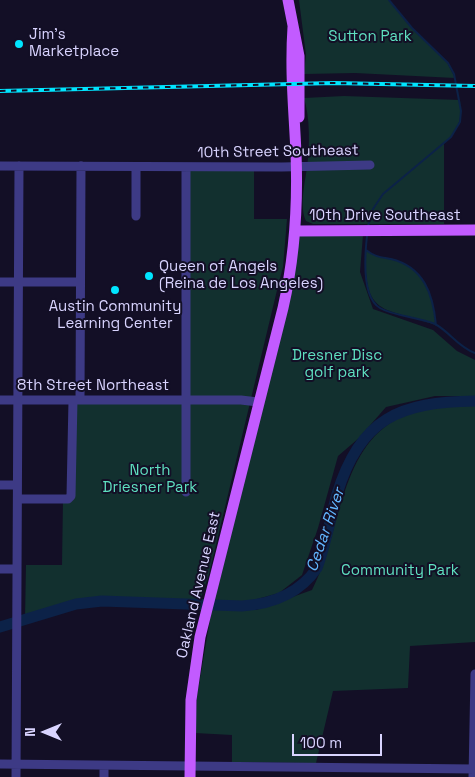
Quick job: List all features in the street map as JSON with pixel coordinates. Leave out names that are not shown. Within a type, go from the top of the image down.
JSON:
[{"type":"main road","name":"Oakland Avenue East","points":[[190,772],[192,685],[203,622],[289,278],[296,231],[296,151],[300,110],[300,70],[288,0]]},
{"type":"main road","name":"10th Drive Southeast","points":[[296,231],[475,230]]},
{"type":"street","name":"10th Street Southeast","points":[[0,166],[296,167],[370,165]]},
{"type":"street","points":[[16,777],[19,166]]},
{"type":"street","points":[[18,498],[68,499],[72,491],[80,282],[81,166]]},
{"type":"street","points":[[136,167],[136,216]]},
{"type":"street","points":[[186,167],[186,492]]},
{"type":"street","points":[[0,282],[80,282]]},
{"type":"street","name":"8th Street Northeast","points":[[0,400],[241,400],[258,402]]},
{"type":"street","points":[[0,485],[18,485]]},
{"type":"street","points":[[0,569],[18,569]]},
{"type":"street","points":[[0,764],[104,766],[190,772],[474,772],[474,674]]},
{"type":"street","points":[[104,766],[104,777]]},
{"type":"green space","name":"Sutton Park","points":[[299,0],[389,0],[412,28],[447,62],[455,78],[355,73],[304,74],[306,55]]},
{"type":"green space","points":[[344,96],[460,100],[460,119],[453,134],[444,143],[444,224],[313,224],[306,221],[303,202],[309,132],[304,98]]},
{"type":"green space","name":"North Driesner Park","points":[[186,167],[254,167],[254,219],[287,219],[283,267],[209,574],[199,604],[101,601],[76,604],[25,620],[26,565],[62,565],[63,499],[69,499],[73,400],[186,400]]},
{"type":"green space","name":"Dresner Disc golf park","points":[[363,235],[360,272],[373,309],[433,330],[457,351],[475,360],[475,396],[435,396],[386,407],[359,438],[338,456],[318,528],[302,575],[279,593],[250,601],[213,601],[299,236]]},
{"type":"green space","points":[[366,250],[375,255],[402,263],[412,268],[419,275],[429,293],[436,325],[390,311],[380,306],[373,298],[368,287]]},
{"type":"green space","name":"Community Park","points":[[441,406],[475,406],[475,642],[410,646],[408,688],[333,691],[316,763],[232,762],[232,735],[195,733],[197,696],[212,608],[256,610],[312,590],[322,567],[354,467],[367,446],[384,428],[407,414]]},
{"type":"waterway","points":[[368,226],[373,209],[383,194],[451,137],[460,122],[461,111],[454,74],[448,63],[412,28],[389,0]]},
{"type":"waterway","points":[[367,236],[367,285],[374,302],[385,311],[435,324],[464,347],[475,353]]},
{"type":"waterway","points":[[366,250],[375,255],[402,263],[412,268],[419,275],[429,293],[436,325]]},
{"type":"waterway","name":"Cedar River","points":[[0,627],[76,604],[102,601],[242,606],[264,603],[284,596],[302,584],[317,568],[346,468],[371,431],[386,419],[404,411],[425,405],[475,401]]},
{"type":"railway","points":[[0,91],[334,83],[475,86]]},
{"type":"place","name":"Jim's Marketplace","points":[[19,44]]},
{"type":"place","name":"Queen of Angels (Reina de Los Angeles)","points":[[149,276]]},
{"type":"place","name":"Austin Community Learning Center","points":[[115,290]]}]
